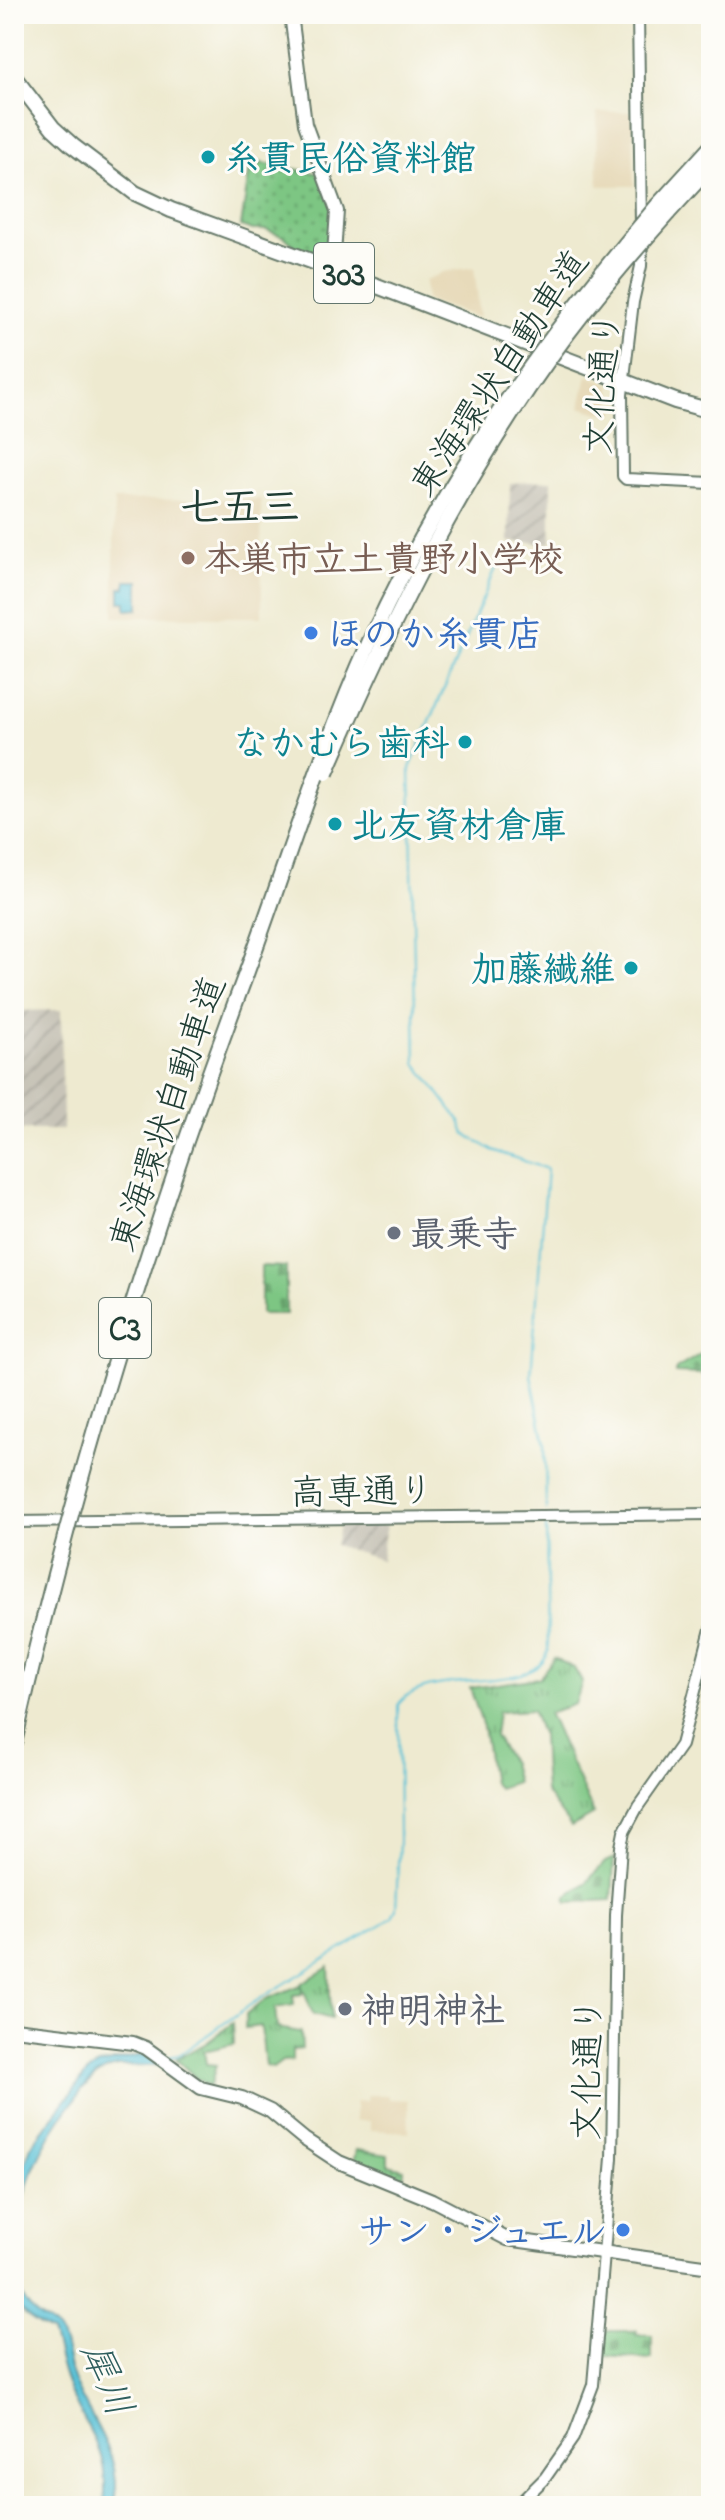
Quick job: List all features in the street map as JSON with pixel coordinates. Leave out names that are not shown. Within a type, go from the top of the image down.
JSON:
[{"type":"highway","name":"303","points":[[14,77],[53,128],[135,193],[171,210],[711,411]]},
{"type":"highway","name":"東海環状自動車道","points":[[14,1743],[56,1571],[119,1349],[185,1142],[349,688],[440,507],[479,440],[569,312],[663,209],[711,147]]},
{"type":"highway","name":"東海環状自動車道","points":[[663,209],[686,193],[711,166]]},
{"type":"highway","points":[[686,193],[711,173]]},
{"type":"main road","points":[[291,14],[305,124],[337,211],[333,269]]},
{"type":"main road","points":[[14,2029],[133,2043],[146,2048],[201,2088],[242,2098],[270,2111],[339,2162],[432,2200],[507,2239],[711,2267]]},
{"type":"street","name":"文化通り","points":[[638,14],[641,266],[633,302],[622,395],[623,476],[626,479],[711,483]]},
{"type":"street","name":"高専通り","points":[[14,1522],[711,1514]]},
{"type":"street","name":"文化通り","points":[[517,2506],[560,2458],[573,2438],[593,2385],[612,2158],[616,1915],[621,1847],[624,1832],[638,1806],[681,1745],[711,1629]]},
{"type":"shaded area","points":[[597,112],[633,112],[634,186],[598,186]]},
{"type":"shaded area","points":[[474,267],[480,318],[426,300],[425,281],[443,272]]},
{"type":"shaded area","points":[[587,375],[610,385],[615,413],[598,413],[580,407]]},
{"type":"shaded area","points":[[551,481],[551,543],[509,542],[510,483]]},
{"type":"shaded area","name":"本巣市立土貴野小学校","points":[[261,499],[262,617],[114,617],[114,500]]},
{"type":"shaded area","points":[[61,1010],[63,1130],[14,1130],[14,1011]]},
{"type":"shaded area","points":[[340,1523],[386,1524],[381,1560],[335,1545]]},
{"type":"shaded area","points":[[367,2095],[388,2095],[388,2099],[408,2100],[409,2132],[370,2130],[370,2121],[355,2121],[355,2102],[366,2101]]},
{"type":"green space","points":[[251,161],[321,174],[334,209],[329,260],[296,247],[285,237],[267,230],[241,226]]},
{"type":"green space","points":[[261,1266],[286,1267],[286,1314],[261,1314]]},
{"type":"green space","points":[[711,1348],[711,1381],[701,1374],[676,1373],[676,1369]]},
{"type":"green space","points":[[554,1658],[574,1668],[582,1682],[575,1704],[548,1713],[594,1814],[571,1827],[545,1792],[542,1736],[532,1710],[498,1712],[495,1736],[511,1763],[516,1782],[498,1788],[492,1783],[483,1727],[470,1688],[539,1678]]},
{"type":"green space","points":[[614,1858],[612,1900],[568,1902],[566,1897],[587,1882],[605,1862]]},
{"type":"green space","points":[[329,1967],[331,2019],[313,2014],[301,1984]]},
{"type":"green space","points":[[301,1985],[302,1994],[293,1995],[294,2005],[275,2008],[277,2028],[301,2032],[302,2049],[292,2050],[292,2060],[282,2061],[273,2068],[265,2066],[261,2026],[245,2028],[246,2015],[266,1999]]},
{"type":"green space","points":[[233,2023],[234,2044],[204,2051],[206,2064],[216,2065],[210,2086],[196,2078],[176,2059],[205,2044]]},
{"type":"green space","points":[[356,2150],[388,2155],[388,2165],[404,2169],[403,2183],[353,2163]]},
{"type":"green space","points":[[606,2331],[637,2331],[636,2335],[652,2336],[652,2359],[603,2356]]},
{"type":"water","points":[[126,581],[139,581],[139,609],[126,610],[126,602],[120,602],[120,588],[126,588]]},
{"type":"water","points":[[144,2054],[158,2065],[121,2066],[98,2074],[61,2118],[41,2152],[26,2187],[14,2245],[14,2195],[31,2146],[86,2074],[99,2065]]},
{"type":"water","points":[[14,2276],[30,2308],[55,2327],[62,2337],[73,2379],[110,2455],[116,2487],[115,2506],[104,2506],[104,2468],[100,2454],[66,2382],[52,2333],[33,2322],[18,2305]]},
{"type":"waterway","points":[[502,554],[410,768],[416,1063],[460,1121],[465,1134],[492,1150],[547,1169],[531,1375],[545,1445],[546,1510]]},
{"type":"waterway","points":[[169,2057],[179,2055],[253,2003],[392,1918],[396,1909],[399,1841],[398,1705],[412,1693],[432,1686],[524,1674],[539,1665],[548,1650],[546,1520]]},
{"type":"place","name":"糸貫民俗資料館","points":[[208,157]]},
{"type":"place","name":"本巣市立土貴野小学校","points":[[188,558]]},
{"type":"place","name":"ほのか糸貫店","points":[[311,633]]},
{"type":"place","name":"なかむら歯科","points":[[465,742]]},
{"type":"place","name":"北友資材倉庫","points":[[335,824]]},
{"type":"place","name":"加藤繊維","points":[[631,968]]},
{"type":"place","name":"最乗寺","points":[[394,1233]]},
{"type":"place","name":"神明神社","points":[[345,2009]]},
{"type":"place","name":"サン・ジュエル","points":[[623,2230]]},
{"type":"district","name":"七五三","points":[[240,506]]},
{"type":"water label","name":"犀川","points":[[108,2379]]}]
